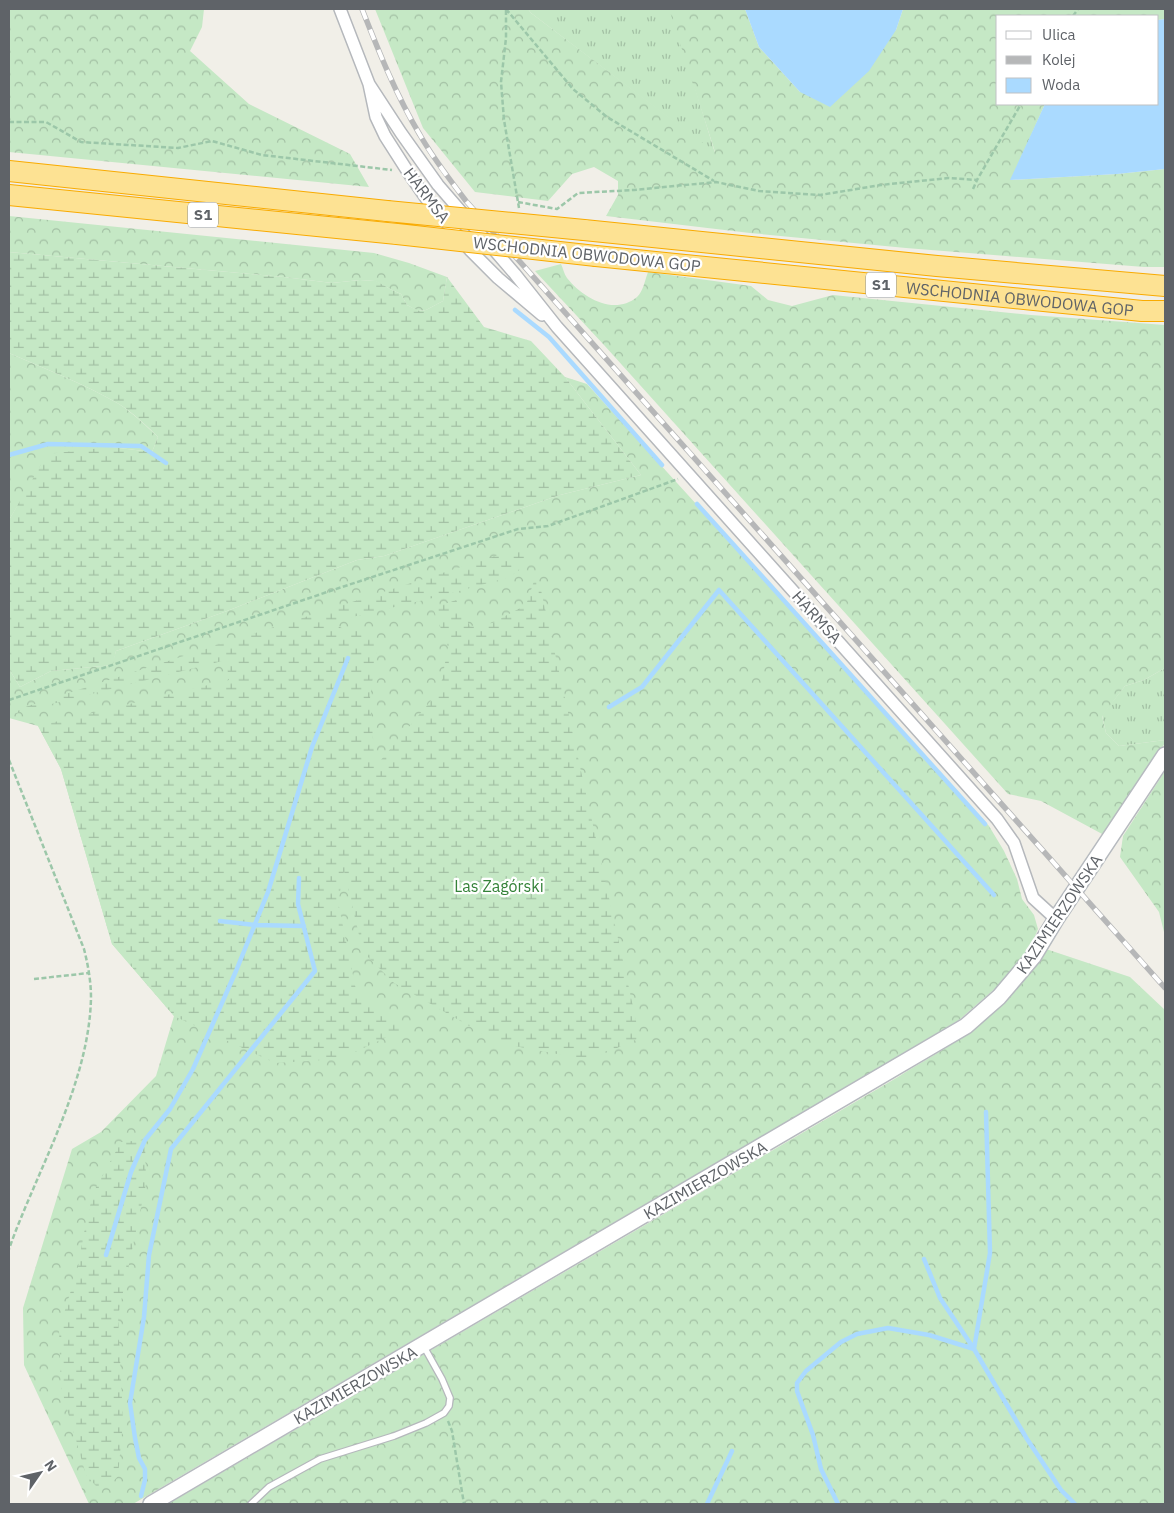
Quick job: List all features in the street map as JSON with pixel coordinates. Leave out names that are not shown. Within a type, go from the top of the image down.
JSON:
[{"type":"highway","name":"WSCHODNIA OBWODOWA GOP","points":[[9,171],[937,266],[1165,286]]},
{"type":"highway","name":"WSCHODNIA OBWODOWA GOP","points":[[9,195],[1112,308],[1165,311]]},
{"type":"street","name":"HARMSA","points":[[340,9],[369,84],[376,117],[385,136],[408,172],[428,201],[470,250],[498,278],[557,327]]},
{"type":"street","name":"HARMSA","points":[[369,84],[401,134],[438,185],[515,274],[557,327],[997,819],[1014,843],[1033,898],[1056,919]]},
{"type":"street","name":"KAZIMIERZOWSKA","points":[[151,1504],[966,1026],[999,997],[1032,958],[1165,755]]},
{"type":"lane","points":[[251,1504],[269,1487],[320,1459],[394,1436],[426,1424],[444,1413],[450,1406],[450,1398],[442,1379],[423,1346]]},
{"type":"path","points":[[506,9],[506,38],[501,82],[504,120],[518,202],[557,209],[578,193],[716,182],[760,191],[820,195],[881,185],[948,178],[977,180]]},
{"type":"path","points":[[506,9],[573,89],[607,117],[716,182]]},
{"type":"path","points":[[973,189],[1020,105]]},
{"type":"path","points":[[9,122],[46,122],[80,142],[178,148],[212,141],[262,155],[408,172]]},
{"type":"path","points":[[9,700],[518,529],[548,526],[690,475]]},
{"type":"path","points":[[9,760],[84,949],[91,997],[90,1016],[75,1080],[55,1138],[9,1250]]},
{"type":"path","points":[[34,979],[89,973]]},
{"type":"path","points":[[444,1413],[452,1431],[464,1504]]},
{"type":"green space","points":[[9,9],[204,9],[202,27],[190,51],[249,104],[350,154],[369,187],[9,152]]},
{"type":"green space","points":[[375,9],[528,9],[715,152],[669,9],[745,9],[759,47],[800,92],[896,30],[903,9],[1165,9],[1165,19],[1159,20],[1159,15],[996,15],[996,105],[1045,105],[1011,180],[1117,174],[1165,169],[1165,267],[1144,267],[906,248],[750,233],[606,216],[618,195],[618,181],[594,167],[572,174],[548,201],[475,192],[423,128]]},
{"type":"green space","points":[[528,9],[671,10],[715,153],[531,13]]},
{"type":"green space","points":[[9,216],[374,253],[447,277],[443,301],[426,310],[418,311],[407,305],[401,294],[375,281],[360,280],[332,283],[9,252]]},
{"type":"green space","points":[[9,252],[332,283],[360,280],[376,281],[401,294],[407,305],[419,311],[426,310],[443,301],[447,277],[484,327],[531,341],[565,377],[641,475],[560,495],[384,556],[357,560],[227,611],[116,651],[113,665],[51,671],[20,687],[9,669],[9,520],[47,454],[111,447],[152,452],[158,437],[119,404],[79,383],[9,353]]},
{"type":"green space","points":[[561,264],[567,278],[581,292],[590,298],[609,305],[619,305],[637,297],[648,272],[751,286],[768,300],[792,306],[833,295],[1031,315],[1165,325],[1165,668],[1144,680],[1125,686],[1102,716],[1106,733],[1119,746],[1165,740],[1165,743],[1104,835],[1041,801],[1008,794],[604,345],[535,271]]},
{"type":"green space","points":[[9,353],[79,383],[119,404],[158,437],[152,452],[111,447],[18,505],[9,520]]},
{"type":"green space","name":"Las Zagórski","points":[[565,377],[587,384],[989,826],[1004,851],[1017,879],[1022,899],[1034,915],[1038,929],[1032,943],[1006,979],[959,1020],[133,1504],[89,1504],[24,1365],[23,1308],[72,1149],[101,1132],[156,1076],[174,1016],[112,944],[61,769],[38,726],[9,718],[9,669],[20,687],[51,671],[112,665],[116,651],[227,611],[357,560],[384,556],[560,495],[641,475]]},
{"type":"green space","points":[[514,550],[523,551],[529,555],[527,564],[510,577],[441,596],[331,622],[347,631],[364,631],[377,647],[370,698],[375,767],[440,690],[448,647],[433,608],[456,600],[470,626],[492,623],[526,605],[537,572],[640,1038],[589,1060],[499,1043],[394,983],[363,952],[344,871],[338,902],[356,990],[402,1030],[340,1059],[275,1063],[174,1016],[112,944],[61,769],[38,726],[229,680],[226,660],[12,714],[25,707]]},
{"type":"green space","points":[[1165,668],[1165,740],[1119,746],[1106,733],[1102,715],[1125,686],[1144,680]]},
{"type":"green space","points":[[1165,771],[1165,936],[1159,912],[1120,857],[1123,836]]},
{"type":"green space","points":[[1046,949],[1130,977],[1165,1010],[1165,1504],[168,1504],[949,1046],[986,1019],[1004,1002]]},
{"type":"green space","points":[[145,1140],[146,1184],[118,1316],[123,1421],[118,1476],[109,1486],[96,1486],[86,1475],[61,1388],[59,1330],[78,1267],[93,1193],[121,1142]]},
{"type":"water","points":[[745,9],[903,9],[896,30],[869,71],[830,107],[800,92],[759,47]]},
{"type":"water","points":[[1165,19],[1165,169],[1117,174],[1010,180],[1045,105],[1159,105],[1159,20]]},
{"type":"waterway","points":[[515,310],[549,337],[662,465]]},
{"type":"waterway","points":[[9,455],[48,444],[141,446],[166,463]]},
{"type":"waterway","points":[[697,504],[985,824]]},
{"type":"waterway","points":[[609,707],[642,687],[719,590],[994,895]]},
{"type":"waterway","points":[[106,1255],[131,1172],[145,1140],[170,1109],[193,1069],[236,971],[268,892],[312,747],[348,658]]},
{"type":"waterway","points":[[141,1496],[145,1480],[145,1469],[139,1458],[130,1403],[144,1317],[149,1255],[171,1149],[315,971],[298,904],[299,878]]},
{"type":"waterway","points":[[220,921],[255,925],[304,926]]},
{"type":"waterway","points":[[974,1349],[990,1253],[986,1112]]},
{"type":"waterway","points":[[924,1259],[940,1298],[974,1349],[1027,1439],[1061,1490],[1075,1504]]},
{"type":"waterway","points":[[838,1504],[821,1469],[813,1435],[797,1391],[797,1383],[806,1371],[841,1342],[857,1334],[888,1328],[929,1335],[974,1349]]},
{"type":"waterway","points":[[707,1504],[732,1451]]},
{"type":"railway","points":[[362,9],[388,73],[411,120],[425,144],[466,201],[1165,988]]}]
